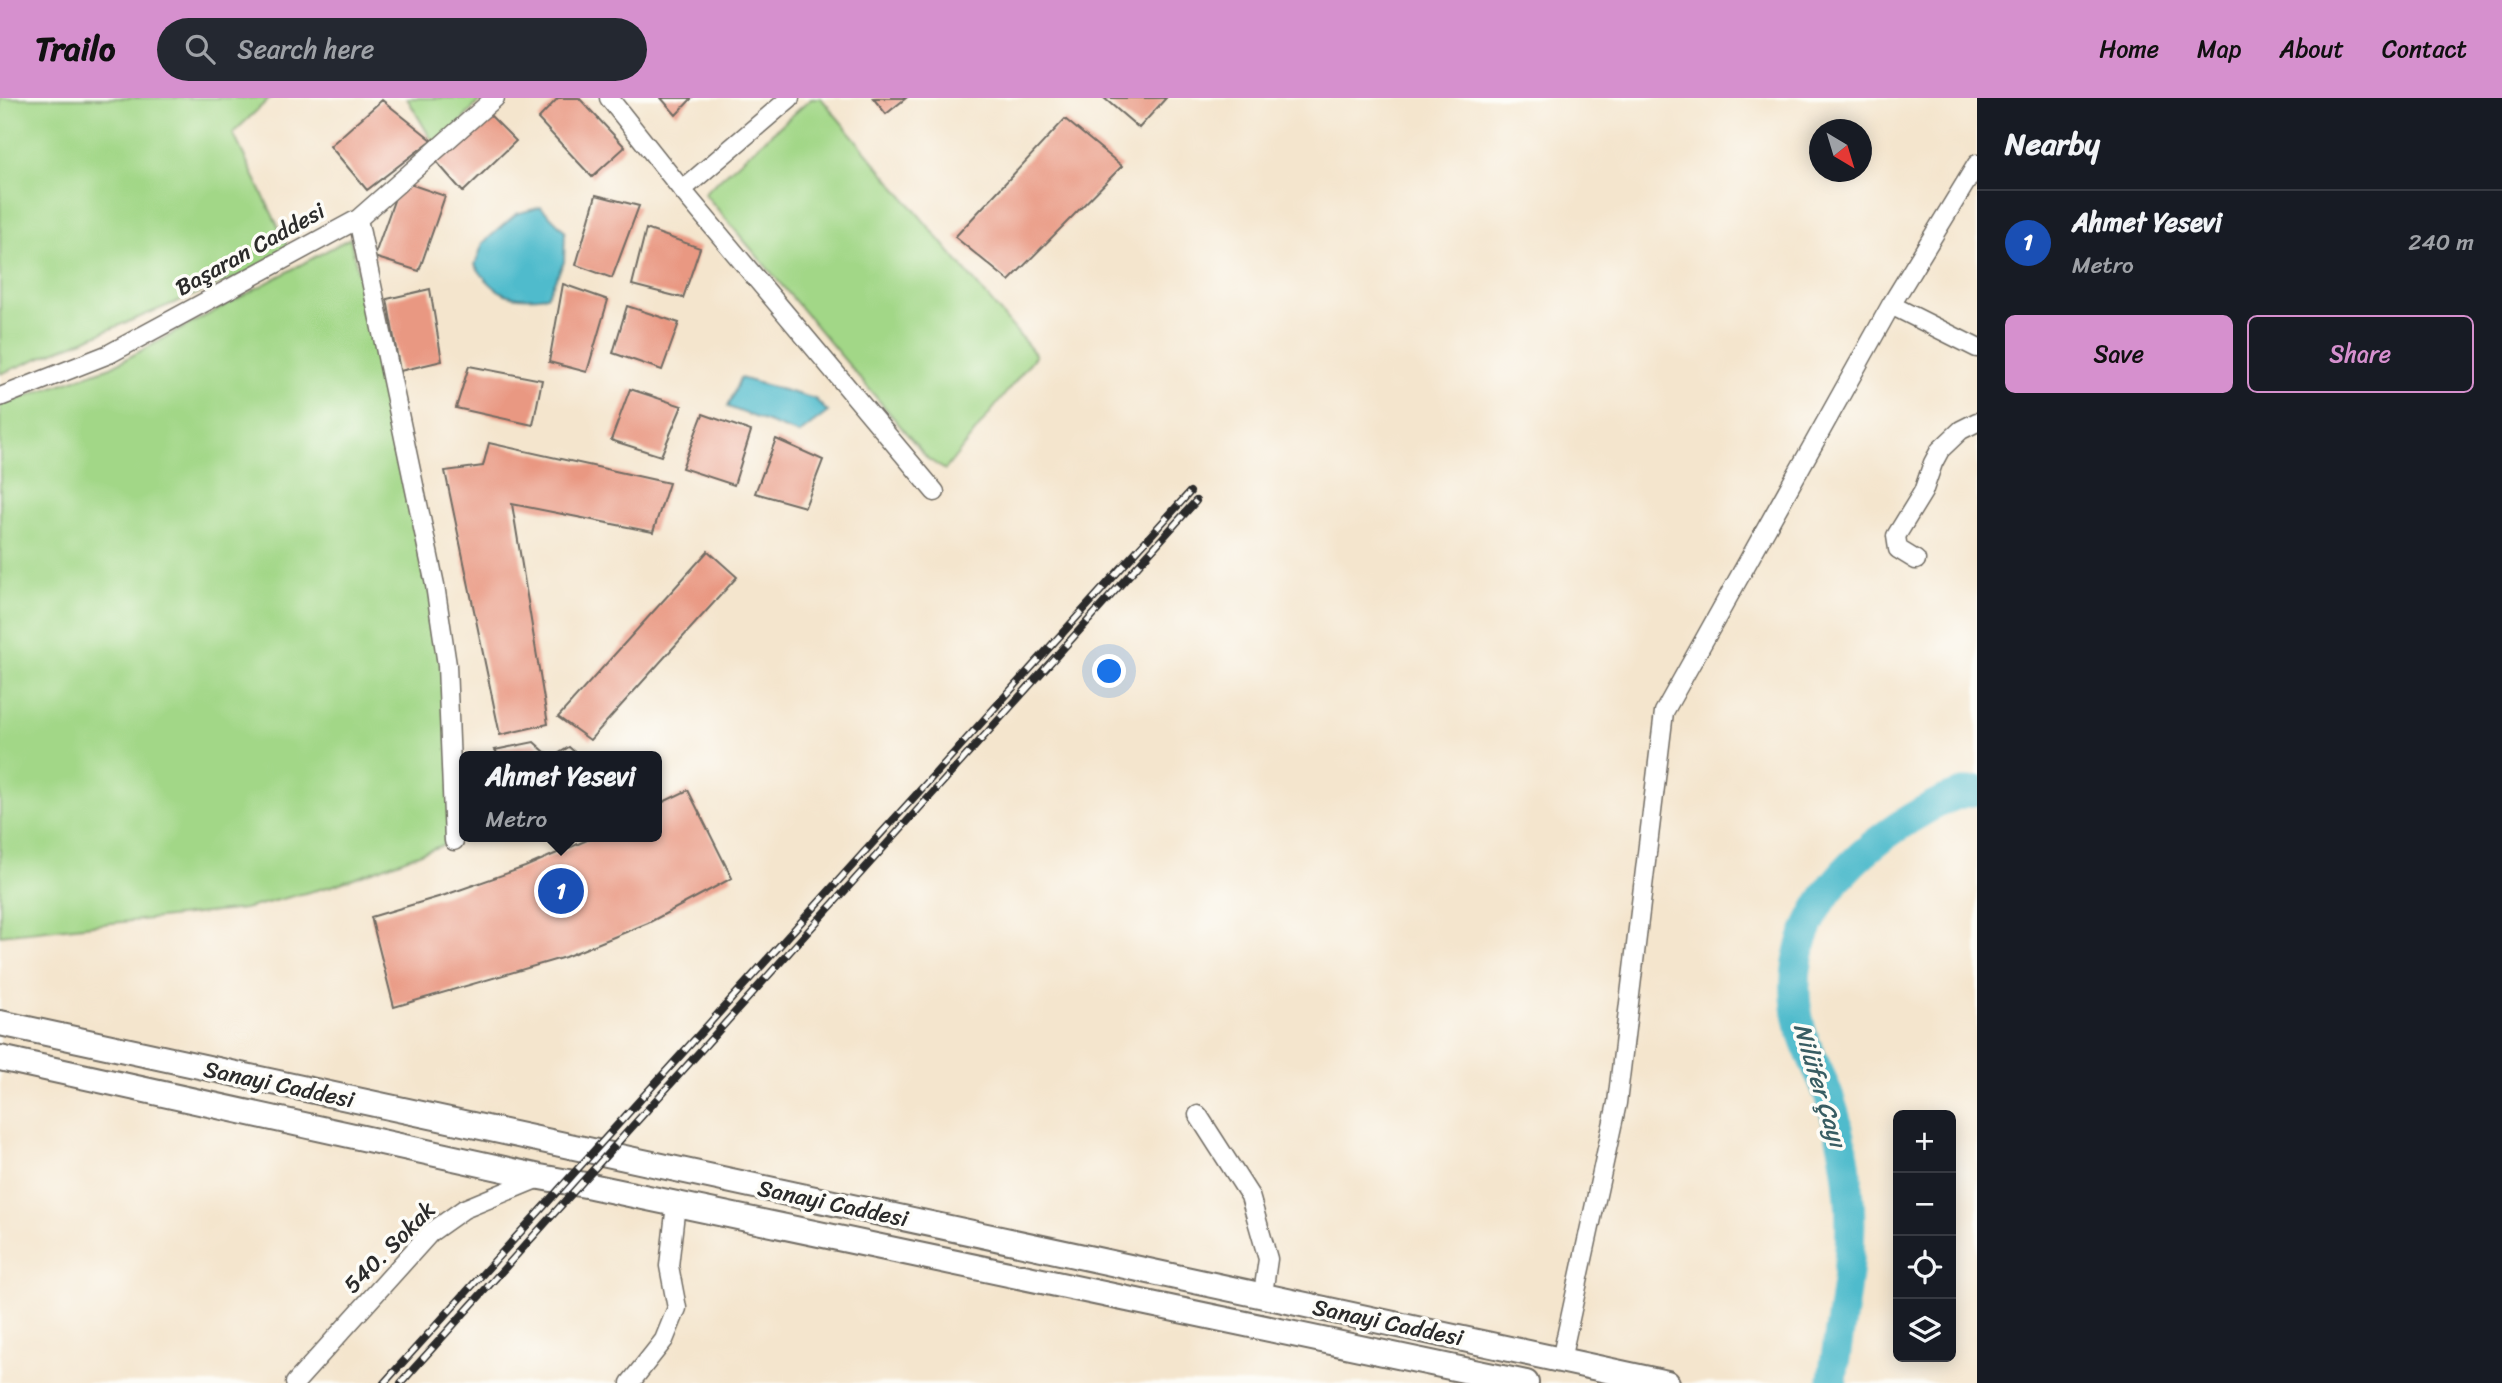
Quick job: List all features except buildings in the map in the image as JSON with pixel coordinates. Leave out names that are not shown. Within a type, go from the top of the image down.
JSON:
[{"type":"highway","name":"Sanayi Caddesi","points":[[0,1023],[1667,1383]]},
{"type":"highway","name":"Sanayi Caddesi","points":[[0,1058],[540,1177],[1526,1383]]},
{"type":"street","name":"Başaran Caddesi","points":[[0,397],[109,354],[358,219],[495,98]]},
{"type":"street","points":[[609,98],[682,190],[935,492]]},
{"type":"street","points":[[682,190],[790,98]]},
{"type":"street","points":[[1561,1360],[1618,1103],[1664,712],[1891,305],[1977,164]]},
{"type":"street","points":[[358,219],[435,585],[447,665],[454,841]]},
{"type":"street","points":[[1891,305],[1977,348]]},
{"type":"street","points":[[1916,560],[1898,549],[1896,536],[1923,492],[1940,450],[1961,430],[1977,422]]},
{"type":"street","points":[[1198,1115],[1250,1196],[1268,1259],[1263,1294]]},
{"type":"street","name":"540. Sokak","points":[[295,1383],[430,1233],[464,1209],[540,1177]]},
{"type":"street","points":[[630,1383],[664,1340],[677,1308],[669,1266],[676,1204]]},
{"type":"green space","points":[[0,98],[270,98],[233,133],[292,255],[0,374]]},
{"type":"green space","points":[[407,98],[482,98],[437,149]]},
{"type":"green space","points":[[812,98],[821,98],[1036,355],[945,470],[928,459],[704,193]]},
{"type":"green space","points":[[350,238],[445,653],[454,841],[332,886],[244,909],[0,935],[0,405],[111,367]]},
{"type":"water","points":[[541,207],[565,231],[564,262],[547,296],[524,298],[505,294],[490,284],[475,265],[483,243],[516,214]]},
{"type":"water","points":[[740,378],[815,399],[828,412],[799,434],[728,407]]},
{"type":"waterway","name":"Nilüfer Çayı","points":[[1832,1383],[1848,1265],[1849,1193],[1835,1114],[1800,1025],[1796,973],[1801,948],[1809,924],[1821,902],[1836,881],[1874,844],[1937,803],[1977,791]]},
{"type":"railway","points":[[384,1383],[1190,492]]},
{"type":"railway","points":[[401,1383],[1196,501]]},
{"type":"place","name":"Ahmet Yesevi","points":[[561,891]]}]
